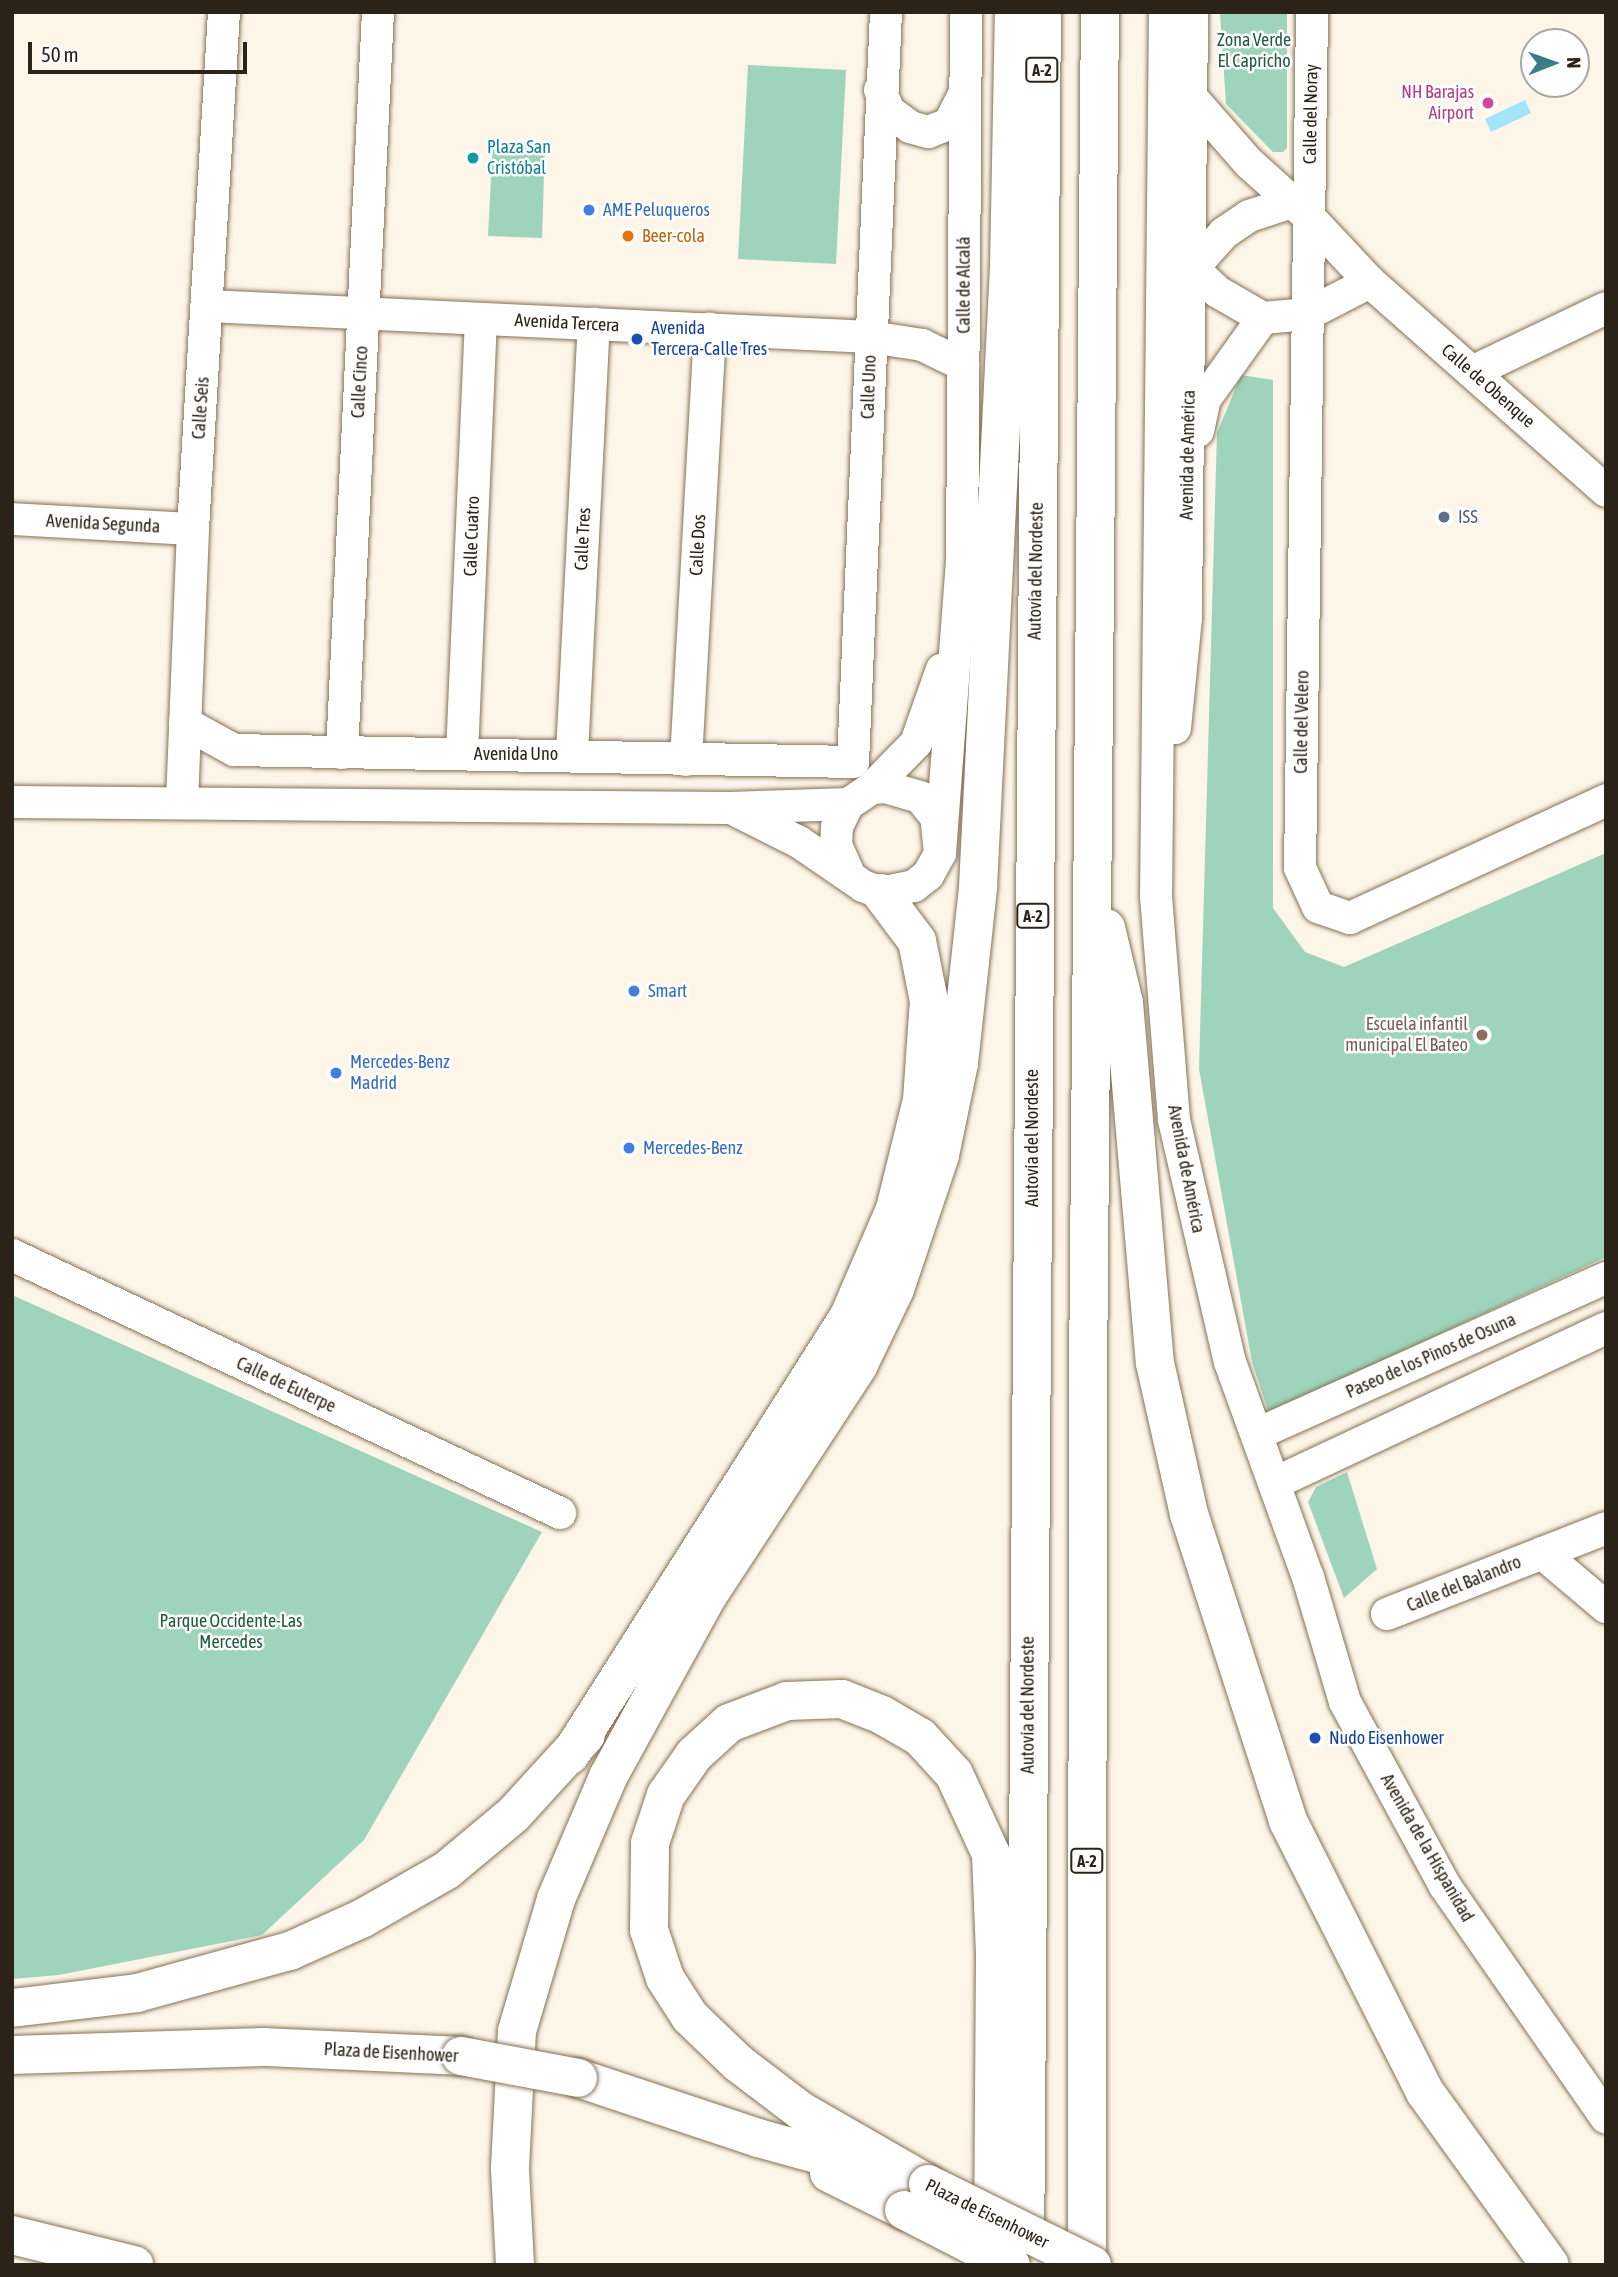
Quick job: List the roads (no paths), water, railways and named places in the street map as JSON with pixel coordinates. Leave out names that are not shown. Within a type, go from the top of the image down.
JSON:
[{"type":"highway","points":[[515,2265],[510,2168],[517,2031],[556,1899],[608,1777],[707,1597],[858,1366],[895,1289],[940,1155],[959,1063],[978,887],[990,690],[1009,267],[1014,12]]},
{"type":"highway","name":"Autovía del Nordeste","points":[[1025,2265],[1042,12]]},
{"type":"highway","name":"A-2","points":[[1090,2265],[1092,873],[1100,12]]},
{"type":"highway","points":[[1092,873],[1124,1003],[1155,1363],[1189,1514],[1263,1746],[1288,1821],[1425,2092],[1550,2265]]},
{"type":"highway","points":[[570,1755],[849,1316],[894,1209],[922,1100],[929,1001],[917,941],[865,884]]},
{"type":"highway","points":[[12,2008],[137,1993],[290,1951],[363,1918],[447,1870],[513,1815],[570,1755],[707,1597]]},
{"type":"highway","points":[[916,2197],[738,2063],[690,2017],[665,1978],[649,1930],[646,1885],[650,1843],[666,1795],[694,1755],[729,1723],[787,1701],[842,1699],[882,1715],[920,1737],[954,1774],[991,1854],[995,1955],[993,2265]]},
{"type":"highway","name":"Plaza de Eisenhower","points":[[12,2055],[264,2047],[461,2056],[578,2078],[758,2138],[1090,2265]]},
{"type":"highway","name":"Plaza de Eisenhower","points":[[916,2197],[1011,2265]]},
{"type":"highway","points":[[12,2235],[134,2265]]},
{"type":"street","name":"Calle Seis","points":[[182,803],[193,529],[223,12]]},
{"type":"street","name":"Calle Cinco","points":[[342,753],[378,12]]},
{"type":"street","name":"Calle Uno","points":[[853,762],[880,90],[886,12]]},
{"type":"street","name":"Calle de Alcalá","points":[[940,853],[962,557],[966,12]]},
{"type":"street","name":"Avenida de América","points":[[1165,12],[1159,378],[1156,896],[1174,1120],[1230,1362],[1257,1434]]},
{"type":"street","name":"Avenida de América","points":[[1156,896],[1186,618],[1192,12]]},
{"type":"street","name":"Calle del Noray","points":[[1301,209],[1312,12]]},
{"type":"street","points":[[880,90],[889,111],[910,127],[928,132],[949,124],[965,93]]},
{"type":"street","name":"Calle de Obenque","points":[[1192,97],[1249,163],[1301,209],[1370,282],[1606,491]]},
{"type":"street","points":[[1162,204],[1190,266],[1234,303],[1263,318],[1308,314],[1370,282]]},
{"type":"street","points":[[1159,378],[1170,316],[1190,266],[1249,216],[1301,209]]},
{"type":"street","name":"Calle del Velero","points":[[1301,209],[1308,314],[1300,861],[1318,907],[1350,918],[1606,800]]},
{"type":"street","name":"Avenida Tercera","points":[[208,306],[871,337],[922,345],[963,365]]},
{"type":"street","points":[[1472,372],[1606,307]]},
{"type":"street","name":"Calle Cuatro","points":[[462,754],[481,318]]},
{"type":"street","points":[[1187,477],[1205,399],[1263,318]]},
{"type":"street","name":"Calle Tres","points":[[572,754],[594,324]]},
{"type":"street","name":"Calle Dos","points":[[686,760],[710,329]]},
{"type":"street","name":"Avenida Segunda","points":[[12,519],[193,529]]},
{"type":"street","name":"Calle de Alcalá","points":[[860,796],[916,743],[940,676],[962,557]]},
{"type":"street","name":"Avenida Uno","points":[[185,723],[234,750],[572,754],[686,760],[853,762]]},
{"type":"street","points":[[12,802],[729,808],[860,796],[904,789],[920,797],[936,817],[940,853],[928,875],[914,886],[865,884],[799,842],[729,808]]},
{"type":"street","points":[[860,796],[837,827],[836,845],[865,884]]},
{"type":"street","name":"Calle de Euterpe","points":[[12,1255],[561,1513]]},
{"type":"street","name":"Paseo de los Pinos de Osuna","points":[[1257,1434],[1606,1278]]},
{"type":"street","points":[[1275,1483],[1606,1328]]},
{"type":"street","name":"Avenida de la Hispanidad","points":[[1257,1434],[1351,1716],[1445,1886],[1606,2118]]},
{"type":"street","name":"Calle del Balandro","points":[[1387,1614],[1606,1528]]},
{"type":"street","name":"Calle del Balandro","points":[[1542,1553],[1606,1607]]},
{"type":"water","points":[[1525,100],[1531,113],[1491,132],[1485,119]]},
{"type":"place","name":"NH Barajas Airport","points":[[1488,103]]},
{"type":"place","name":"Plaza San Cristóbal","points":[[473,158]]},
{"type":"place","name":"AME Peluqueros","points":[[589,210]]},
{"type":"place","name":"Beer-cola","points":[[628,236]]},
{"type":"place","name":"Avenida Tercera-Calle Tres","points":[[637,339]]},
{"type":"place","name":"ISS","points":[[1444,517]]},
{"type":"place","name":"Smart","points":[[634,991]]},
{"type":"place","name":"Escuela infantil municipal El Bateo","points":[[1482,1035]]},
{"type":"place","name":"Mercedes-Benz Madrid","points":[[336,1073]]},
{"type":"place","name":"Mercedes-Benz","points":[[629,1148]]},
{"type":"place","name":"Nudo Eisenhower","points":[[1315,1738]]},
{"type":"park label","name":"Zona Verde El Capricho","points":[[1254,51]]},
{"type":"park label","name":"Parque Occidente-Las Mercedes","points":[[231,1632]]}]
